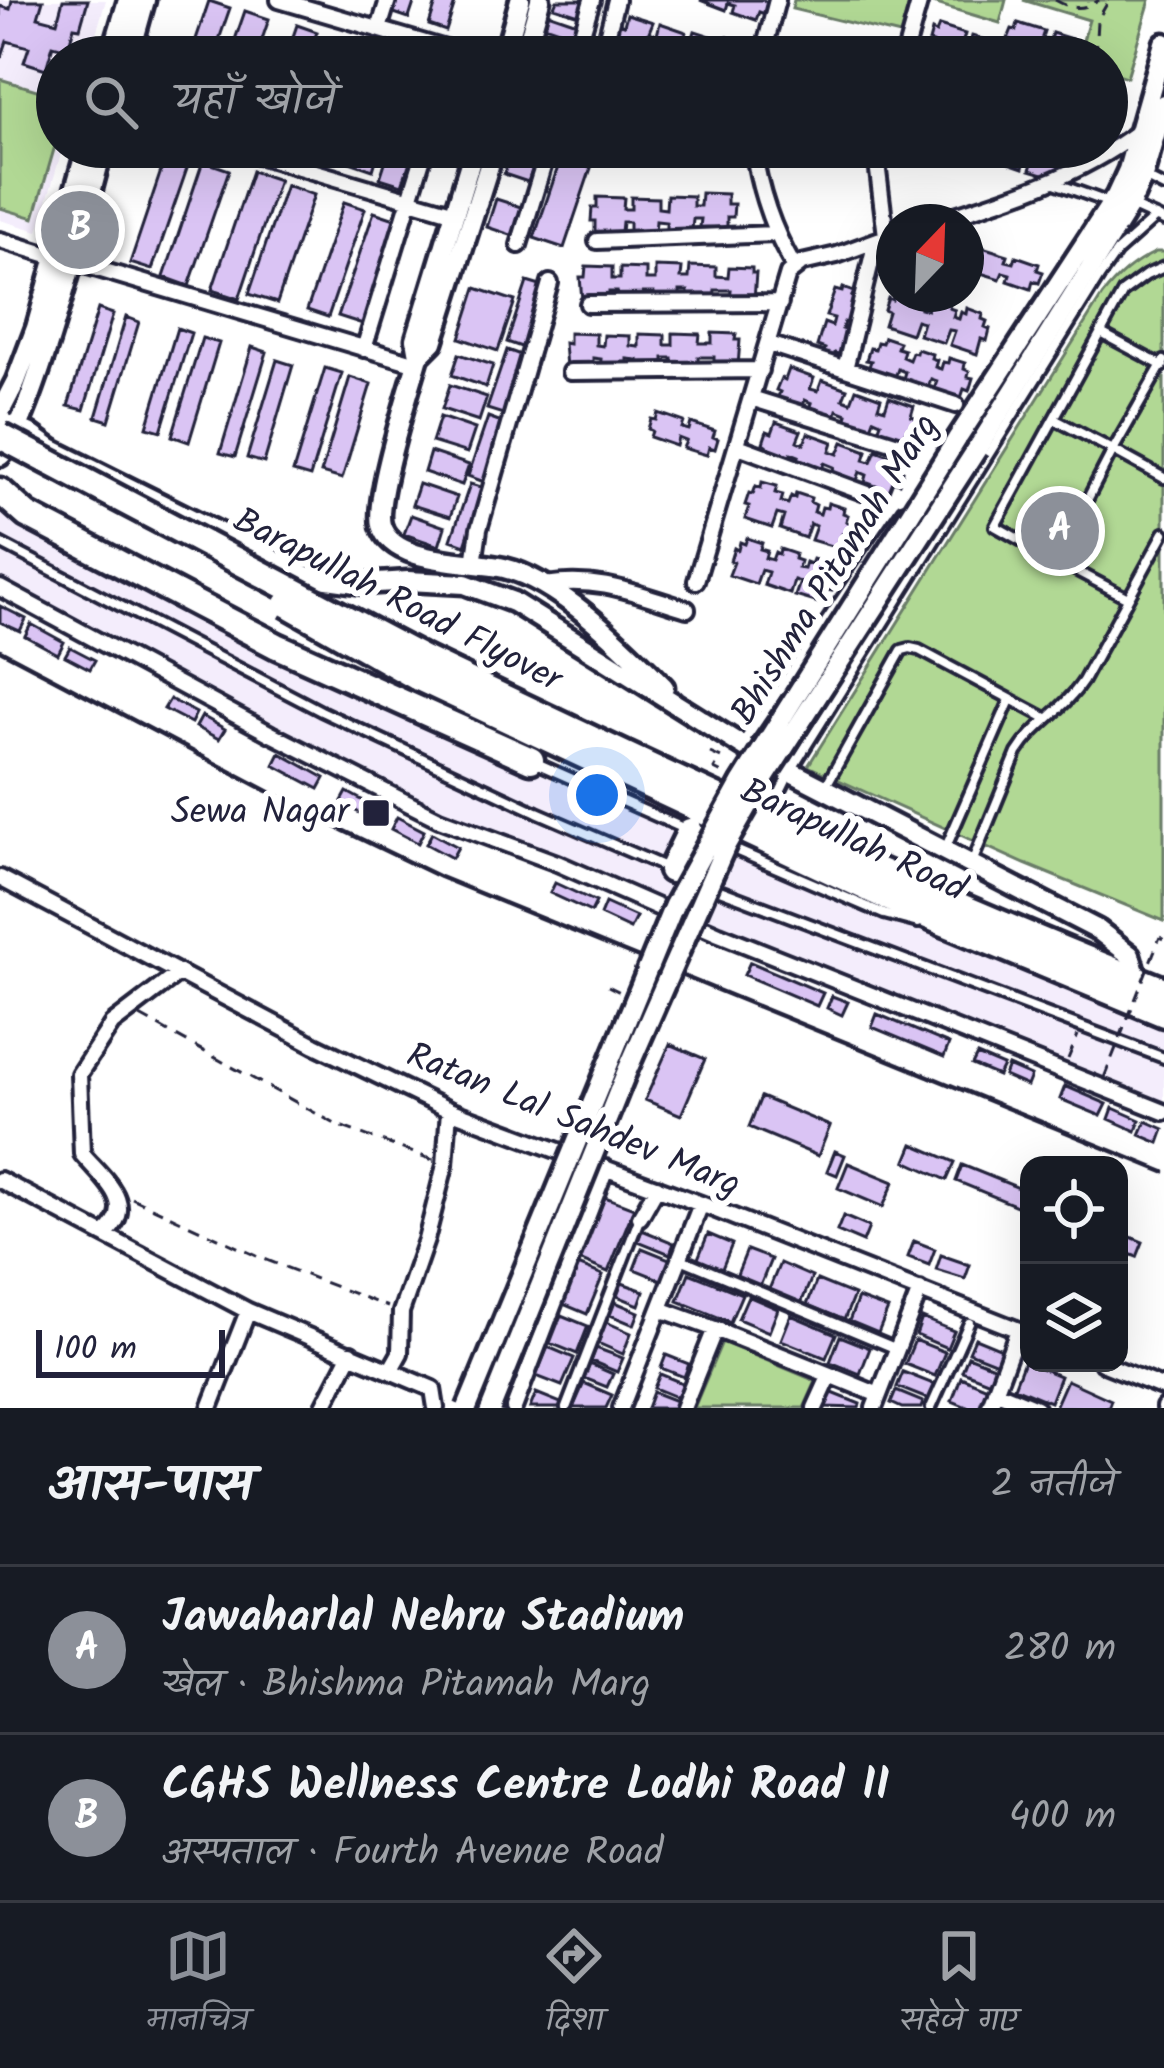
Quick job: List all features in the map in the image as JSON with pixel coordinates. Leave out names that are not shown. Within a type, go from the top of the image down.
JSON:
[{"type":"highway","name":"Barapullah Road Flyover","points":[[4,437],[420,668],[766,821]]},
{"type":"highway","points":[[0,491],[27,515],[277,646],[531,760]]},
{"type":"highway","name":"Barapullah Road Flyover","points":[[420,668],[465,700],[516,724]]},
{"type":"highway","points":[[453,725],[465,700]]},
{"type":"highway","points":[[504,748],[516,724]]},
{"type":"highway","name":"Barapullah Road","points":[[516,724],[899,904],[1164,1014]]},
{"type":"highway","name":"Barapullah Road","points":[[766,821],[925,893],[1155,983]]},
{"type":"highway","points":[[670,870],[690,831]]},
{"type":"main road","points":[[117,36],[128,0]]},
{"type":"main road","points":[[135,36],[145,0]]},
{"type":"main road","points":[[510,36],[520,0]]},
{"type":"main road","points":[[530,36],[540,0]]},
{"type":"main road","name":"Bhishma Pitamah Marg","points":[[491,1408],[626,1073],[726,845],[762,782],[1095,273],[1120,204],[1164,43]]},
{"type":"main road","name":"Bhishma Pitamah Marg","points":[[466,1408],[674,905],[740,783],[958,439],[1143,176],[1164,104]]},
{"type":"main road","points":[[63,259],[82,168]]},
{"type":"main road","points":[[96,168],[16,382],[4,437],[51,449],[306,576],[363,584],[465,584],[513,602],[741,746],[1098,930],[1155,983]]},
{"type":"main road","points":[[469,168],[416,339],[418,360],[380,497],[382,530],[391,543],[416,554],[502,567],[545,585],[608,633],[688,712]]},
{"type":"main road","points":[[418,360],[433,341],[488,168]]},
{"type":"street","points":[[279,0],[401,36]]},
{"type":"street","points":[[380,29],[388,0]]},
{"type":"street","points":[[581,36],[592,0]]},
{"type":"street","points":[[607,36],[616,0]]},
{"type":"street","points":[[768,36],[777,0]]},
{"type":"street","points":[[910,36],[920,0]]},
{"type":"street","points":[[1128,139],[1139,130]]},
{"type":"street","points":[[302,168],[454,213]]},
{"type":"street","points":[[364,349],[420,168]]},
{"type":"street","points":[[519,245],[543,168]]},
{"type":"street","points":[[757,168],[775,234],[794,267]]},
{"type":"street","points":[[878,168],[882,204]]},
{"type":"street","points":[[984,207],[1080,168]]},
{"type":"street","points":[[597,241],[775,234]]},
{"type":"street","points":[[0,240],[364,349],[418,360]]},
{"type":"street","points":[[696,580],[788,274],[794,267],[876,240]]},
{"type":"street","points":[[845,369],[876,267]]},
{"type":"street","points":[[474,564],[479,529],[550,284]]},
{"type":"street","points":[[588,304],[780,303]]},
{"type":"street","points":[[769,344],[956,405]]},
{"type":"street","points":[[570,372],[760,370]]},
{"type":"street","points":[[751,398],[898,444]]},
{"type":"street","points":[[738,446],[868,494]]},
{"type":"street","points":[[545,585],[600,583],[687,609]]},
{"type":"street","points":[[0,588],[439,819],[1164,1112]]},
{"type":"street","name":"Ratan Lal Sahdev Marg","points":[[0,878],[329,1052],[449,1109],[920,1289],[971,1318],[1020,1331]]},
{"type":"street","points":[[104,1235],[116,1225],[120,1206],[114,1190],[82,1154],[79,1073],[112,1024],[179,973]]},
{"type":"street","points":[[391,1369],[400,1353],[401,1312],[446,1165],[449,1109]]},
{"type":"street","points":[[514,1408],[606,1168]]},
{"type":"street","points":[[0,1180],[248,1311],[433,1389],[436,1408]]},
{"type":"street","points":[[640,1216],[657,1187]]},
{"type":"street","points":[[621,1408],[700,1204]]},
{"type":"street","points":[[661,1310],[830,1375],[877,1402],[920,1289]]},
{"type":"street","points":[[210,1408],[248,1311]]},
{"type":"street","points":[[683,1408],[715,1329]]},
{"type":"street","points":[[989,1408],[1020,1338]]},
{"type":"street","points":[[323,1408],[350,1353]]},
{"type":"street","points":[[1124,1372],[1164,1388]]},
{"type":"street","points":[[815,1408],[830,1375]]},
{"type":"street","points":[[995,1391],[1036,1408]]},
{"type":"lane","points":[[1143,176],[1164,188]]},
{"type":"lane","points":[[1052,182],[1160,219]]},
{"type":"lane","points":[[766,821],[790,772],[1095,273],[1160,219]]},
{"type":"lane","points":[[1128,598],[994,526],[1123,292],[1164,266]]},
{"type":"lane","points":[[1056,560],[1163,364],[1101,333]]},
{"type":"lane","points":[[1054,419],[1164,478]]},
{"type":"lane","points":[[741,746],[948,443],[958,439]]},
{"type":"lane","points":[[971,865],[1018,753],[1084,681],[1164,533]]},
{"type":"lane","points":[[0,543],[281,692],[537,812],[670,870],[1164,1058]]},
{"type":"lane","points":[[824,789],[902,650],[920,650],[1046,718]]},
{"type":"lane","points":[[944,851],[1010,700]]},
{"type":"lane","points":[[531,760],[884,914],[989,942]]},
{"type":"lane","points":[[566,1408],[640,1216]]},
{"type":"lane","points":[[680,1258],[897,1349]]},
{"type":"lane","points":[[931,1408],[971,1318]]},
{"type":"path","points":[[1055,0],[1081,8],[1099,0]]},
{"type":"path","points":[[1096,36],[1097,21],[1109,0]]},
{"type":"path","points":[[710,753],[721,758],[714,769],[728,776]]},
{"type":"path","points":[[785,799],[802,809],[798,815]]},
{"type":"path","points":[[1104,1078],[1162,938]]},
{"type":"path","points":[[608,986],[622,992]]},
{"type":"path","points":[[128,1010],[337,1125],[446,1165]]},
{"type":"path","points":[[1066,1063],[1082,1026]]},
{"type":"path","points":[[114,1190],[260,1257],[401,1312]]},
{"type":"shaded area","points":[[0,0],[106,0],[95,36],[36,36],[36,168],[57,168],[38,231],[0,220]]},
{"type":"shaded area","points":[[0,511],[304,669],[617,808],[624,793],[689,818],[833,882],[828,896],[1164,1023],[1164,1107],[422,809],[0,592]]},
{"type":"green space","points":[[794,0],[910,0],[900,35],[792,9]]},
{"type":"green space","points":[[934,0],[1006,0],[1000,23]]},
{"type":"green space","points":[[1023,0],[1150,0],[1128,74],[1128,36],[1084,36],[1089,20]]},
{"type":"green space","points":[[0,79],[36,90],[36,168],[49,168],[34,218],[0,208]]},
{"type":"green space","points":[[1164,252],[1164,921],[808,766],[1102,296],[1126,271]]},
{"type":"green space","points":[[722,1342],[816,1381],[804,1408],[694,1408]]},
{"type":"building","points":[[12,0],[43,0],[38,17],[57,22],[63,0],[88,0],[80,28],[74,27],[72,36],[36,36],[36,66],[24,62],[29,47],[7,41],[0,55],[0,6],[10,9]]},
{"type":"building","points":[[395,0],[415,0],[409,18],[391,12]]},
{"type":"building","points":[[437,0],[456,0],[446,31],[429,25]]},
{"type":"building","points":[[557,0],[587,0],[585,17],[554,7]]},
{"type":"building","points":[[700,0],[768,3],[765,14],[759,12],[756,20],[733,12],[735,5],[728,3],[726,10]]},
{"type":"building","points":[[209,1],[230,8],[220,36],[197,36]]},
{"type":"building","points":[[245,11],[269,19],[263,36],[236,36]]},
{"type":"building","points":[[548,13],[580,24],[576,36],[544,25]]},
{"type":"building","points":[[627,14],[653,22],[649,32],[657,35],[660,23],[686,32],[685,36],[615,36],[619,23],[624,25]]},
{"type":"building","points":[[1018,23],[1044,31],[1042,36],[1009,36]]},
{"type":"building","points":[[297,25],[317,32],[316,36],[293,36]]},
{"type":"building","points":[[939,26],[965,34],[931,36],[932,31],[936,33]]},
{"type":"building","points":[[162,168],[187,168],[152,270],[130,263]]},
{"type":"building","points":[[201,168],[229,170],[189,286],[164,277]]},
{"type":"building","points":[[383,168],[408,168],[402,185],[380,178]]},
{"type":"building","points":[[506,168],[533,168],[528,182],[504,174]]},
{"type":"building","points":[[558,168],[591,168],[564,248],[534,238]]},
{"type":"building","points":[[1063,168],[1056,169],[1053,177],[1030,170]]},
{"type":"building","points":[[252,171],[279,180],[239,299],[212,290]]},
{"type":"building","points":[[286,185],[314,195],[277,303],[249,294]]},
{"type":"building","points":[[701,193],[727,194],[727,204],[734,204],[727,228],[700,227],[701,219],[693,219],[692,230],[666,229],[666,222],[656,221],[655,233],[629,231],[629,222],[622,222],[621,232],[595,231],[595,221],[591,221],[597,197],[624,198],[623,209],[631,209],[631,197],[658,198],[658,208],[666,209],[667,195],[693,196],[693,206],[700,206]]},
{"type":"building","points":[[496,199],[524,208],[514,236],[487,227]]},
{"type":"building","points":[[344,202],[365,209],[328,317],[307,310]]},
{"type":"building","points":[[374,212],[398,220],[363,324],[338,316]]},
{"type":"building","points":[[984,248],[1008,255],[1006,261],[1014,263],[1016,256],[1039,264],[1037,270],[1043,272],[1031,289],[1008,281],[1010,274],[1003,272],[1000,279],[984,274]]},
{"type":"building","points":[[586,266],[612,267],[612,279],[620,279],[620,268],[646,269],[646,280],[655,280],[655,267],[682,268],[681,278],[689,278],[690,266],[716,267],[716,276],[728,277],[729,267],[752,268],[756,273],[754,299],[730,299],[731,290],[715,290],[714,301],[688,300],[688,291],[680,291],[680,302],[654,301],[654,293],[643,293],[643,303],[616,302],[617,292],[609,292],[609,301],[582,300],[580,277],[585,277]]},
{"type":"building","points":[[527,282],[547,288],[527,349],[507,342]]},
{"type":"building","points":[[476,288],[515,301],[498,351],[460,338]]},
{"type":"building","points":[[843,288],[859,298],[851,324],[844,322],[842,329],[849,331],[842,355],[835,353],[833,358],[817,346],[824,323],[832,326],[834,318],[826,316],[835,290],[842,292]]},
{"type":"building","points":[[98,309],[113,314],[84,410],[68,406]]},
{"type":"building","points":[[888,312],[954,312],[953,317],[959,319],[961,312],[978,312],[990,329],[977,354],[950,345],[955,331],[949,330],[944,343],[919,335],[923,322],[916,320],[911,334],[884,325]]},
{"type":"building","points":[[126,317],[139,322],[109,421],[96,417]]},
{"type":"building","points":[[177,328],[191,333],[161,431],[147,427]]},
{"type":"building","points":[[569,333],[596,334],[596,345],[603,346],[604,335],[630,336],[630,346],[639,347],[639,334],[665,335],[665,345],[673,345],[673,333],[700,334],[699,343],[712,343],[712,333],[736,334],[735,340],[740,340],[738,366],[714,365],[714,357],[698,357],[698,368],[672,367],[672,358],[664,358],[664,369],[637,368],[638,360],[627,359],[627,370],[600,369],[601,359],[593,358],[593,368],[566,367],[564,343],[569,344]]},
{"type":"building","points":[[884,337],[899,342],[902,357],[909,360],[917,349],[932,354],[935,367],[941,369],[949,358],[965,363],[968,377],[973,378],[969,391],[964,389],[959,404],[932,395],[937,381],[931,379],[926,393],[901,385],[905,372],[898,369],[893,383],[866,375],[870,348],[875,349]]},
{"type":"building","points":[[202,338],[219,343],[189,442],[172,436]]},
{"type":"building","points":[[252,347],[267,352],[235,457],[220,453]]},
{"type":"building","points":[[507,350],[526,357],[506,415],[487,409]]},
{"type":"building","points":[[459,354],[493,365],[486,387],[452,375]]},
{"type":"building","points":[[277,360],[293,365],[264,463],[247,458]]},
{"type":"building","points":[[325,368],[342,373],[310,477],[293,472]]},
{"type":"building","points":[[789,369],[814,378],[810,389],[818,391],[822,380],[847,389],[843,399],[851,402],[856,389],[881,398],[878,407],[885,409],[889,397],[914,406],[911,416],[917,418],[912,430],[907,428],[903,439],[878,430],[881,422],[874,419],[870,430],[845,421],[847,414],[837,410],[834,421],[809,412],[812,403],[805,400],[801,410],[776,401],[780,392],[776,390]]},
{"type":"building","points":[[350,377],[371,384],[342,479],[321,473]]},
{"type":"building","points":[[450,385],[487,397],[479,421],[442,409]]},
{"type":"building","points":[[658,413],[684,422],[682,428],[689,430],[691,423],[715,431],[715,449],[709,447],[707,455],[683,448],[686,441],[678,438],[676,446],[650,437],[651,419],[656,420]]},
{"type":"building","points":[[440,417],[475,429],[467,453],[432,442]]},
{"type":"building","points":[[488,417],[507,424],[487,483],[468,476]]},
{"type":"building","points":[[776,422],[801,431],[797,441],[804,444],[808,433],[833,442],[830,451],[838,454],[843,442],[867,451],[864,460],[871,462],[876,450],[901,459],[899,483],[893,481],[889,491],[865,482],[867,475],[860,472],[856,483],[831,474],[834,467],[824,463],[820,474],[795,465],[799,456],[791,453],[788,463],[763,454],[767,431],[772,433]]},
{"type":"building","points":[[430,452],[469,465],[462,485],[424,472]]},
{"type":"building","points":[[762,482],[777,486],[775,493],[783,495],[781,502],[788,504],[796,493],[811,498],[814,512],[820,514],[828,503],[844,508],[846,521],[851,523],[838,548],[811,540],[816,526],[810,524],[805,538],[780,529],[784,516],[777,514],[772,528],[745,519],[749,493],[756,486],[761,488]]},
{"type":"building","points":[[419,484],[457,497],[450,517],[412,505]]},
{"type":"building","points":[[470,484],[484,488],[465,545],[451,540]]},
{"type":"building","points":[[411,515],[445,527],[439,546],[404,534]]},
{"type":"building","points":[[747,538],[762,543],[765,558],[772,560],[780,549],[795,554],[798,568],[804,569],[813,559],[829,564],[827,569],[836,579],[832,591],[827,590],[822,604],[795,596],[800,582],[794,580],[790,594],[764,585],[768,572],[761,570],[756,584],[729,575],[734,548],[738,550]]},
{"type":"building","points":[[0,606],[26,619],[20,631],[0,622]]},
{"type":"building","points":[[31,624],[64,642],[58,654],[25,636]]},
{"type":"building","points":[[70,647],[95,660],[90,669],[65,656]]},
{"type":"building","points":[[170,699],[196,713],[191,723],[164,709]]},
{"type":"building","points":[[202,716],[225,729],[219,739],[196,727]]},
{"type":"building","points":[[280,753],[325,778],[319,789],[274,765]]},
{"type":"building","points":[[347,792],[386,813],[380,824],[341,803]]},
{"type":"building","points":[[397,817],[424,831],[418,843],[391,829]]},
{"type":"building","points":[[432,833],[458,847],[452,858],[426,844]]},
{"type":"building","points":[[555,883],[596,902],[591,912],[550,893]]},
{"type":"building","points":[[605,903],[636,917],[630,929],[600,915]]},
{"type":"building","points":[[750,962],[823,993],[817,1006],[744,975]]},
{"type":"building","points":[[832,996],[848,1002],[842,1015],[827,1008]]},
{"type":"building","points":[[877,1014],[949,1044],[944,1057],[872,1027]]},
{"type":"building","points":[[670,1044],[705,1059],[681,1115],[645,1100]]},
{"type":"building","points":[[977,1055],[1003,1066],[998,1076],[972,1065]]},
{"type":"building","points":[[1008,1066],[1031,1076],[1027,1086],[1004,1076]]},
{"type":"building","points":[[1065,1086],[1107,1104],[1101,1116],[1060,1099]]},
{"type":"building","points":[[761,1097],[830,1126],[818,1156],[749,1127]]},
{"type":"building","points":[[1113,1108],[1140,1120],[1136,1131],[1109,1119]]},
{"type":"building","points":[[1146,1121],[1164,1129],[1159,1143],[1140,1135]]},
{"type":"building","points":[[913,1144],[955,1162],[947,1180],[906,1161]]},
{"type":"building","points":[[835,1151],[845,1155],[837,1175],[827,1171]]},
{"type":"building","points":[[848,1163],[894,1182],[883,1207],[838,1188]]},
{"type":"building","points":[[962,1165],[1020,1188],[1020,1207],[956,1181]]},
{"type":"building","points":[[605,1197],[634,1208],[608,1272],[579,1260]]},
{"type":"building","points":[[843,1216],[869,1227],[863,1242],[837,1231]]},
{"type":"building","points":[[642,1230],[674,1243],[670,1254],[638,1241]]},
{"type":"building","points":[[708,1234],[732,1244],[721,1271],[697,1261]]},
{"type":"building","points":[[1128,1236],[1143,1242],[1137,1257],[1128,1254]]},
{"type":"building","points":[[914,1241],[935,1249],[929,1265],[908,1257]]},
{"type":"building","points":[[642,1248],[672,1260],[664,1281],[634,1269]]},
{"type":"building","points":[[747,1250],[771,1259],[760,1286],[736,1277]]},
{"type":"building","points":[[941,1255],[970,1265],[965,1279],[936,1270]]},
{"type":"building","points":[[780,1263],[812,1277],[800,1306],[768,1292]]},
{"type":"building","points":[[578,1265],[603,1275],[587,1314],[563,1304]]},
{"type":"building","points":[[689,1273],[742,1294],[730,1322],[678,1301]]},
{"type":"building","points":[[817,1280],[854,1295],[844,1320],[807,1305]]},
{"type":"building","points":[[622,1283],[644,1291],[639,1305],[617,1296]]},
{"type":"building","points":[[748,1296],[778,1309],[769,1332],[738,1319]]},
{"type":"building","points":[[858,1298],[888,1309],[878,1333],[849,1321]]},
{"type":"building","points":[[615,1302],[639,1312],[634,1325],[610,1315]]},
{"type":"building","points":[[561,1315],[588,1326],[577,1354],[550,1343]]},
{"type":"building","points":[[791,1315],[836,1334],[826,1358],[781,1340]]},
{"type":"building","points":[[922,1318],[954,1331],[947,1348],[916,1335]]},
{"type":"building","points":[[606,1322],[631,1333],[623,1354],[598,1343]]},
{"type":"building","points":[[840,1336],[870,1348],[860,1374],[830,1362]]},
{"type":"building","points":[[975,1338],[1002,1349],[997,1363],[969,1352]]},
{"type":"building","points":[[915,1340],[945,1352],[935,1376],[905,1364]]},
{"type":"building","points":[[548,1347],[574,1358],[562,1386],[536,1376]]},
{"type":"building","points":[[596,1348],[623,1358],[617,1372],[591,1361]]},
{"type":"building","points":[[666,1355],[689,1364],[684,1377],[661,1368]]},
{"type":"building","points":[[968,1356],[996,1367],[990,1382],[962,1371]]},
{"type":"building","points":[[590,1364],[613,1374],[607,1387],[584,1378]]},
{"type":"building","points":[[1020,1371],[1060,1376],[1050,1402],[1014,1387]]},
{"type":"building","points":[[903,1372],[936,1385],[930,1400],[897,1387]]},
{"type":"building","points":[[660,1374],[687,1385],[681,1399],[654,1388]]},
{"type":"building","points":[[961,1377],[990,1389],[983,1408],[952,1401]]},
{"type":"building","points":[[1067,1380],[1111,1400],[1108,1408],[1055,1407]]},
{"type":"building","points":[[584,1383],[612,1395],[606,1408],[573,1408]]},
{"type":"building","points":[[896,1391],[923,1402],[921,1408],[891,1403]]},
{"type":"building","points":[[653,1392],[679,1402],[676,1408],[647,1408]]},
{"type":"building","points":[[830,1392],[860,1404],[859,1408],[824,1407]]},
{"type":"building","points":[[536,1393],[566,1405],[565,1408],[530,1408]]},
{"type":"railway","points":[[0,650],[440,877],[1164,1172]]},
{"type":"place","name":"CGHS Wellness Centre Lodhi Road II","points":[[80,230]]},
{"type":"place","name":"Jawaharlal Nehru Stadium","points":[[1060,531]]},
{"type":"place","name":"Sewa Nagar","points":[[376,813]]}]
